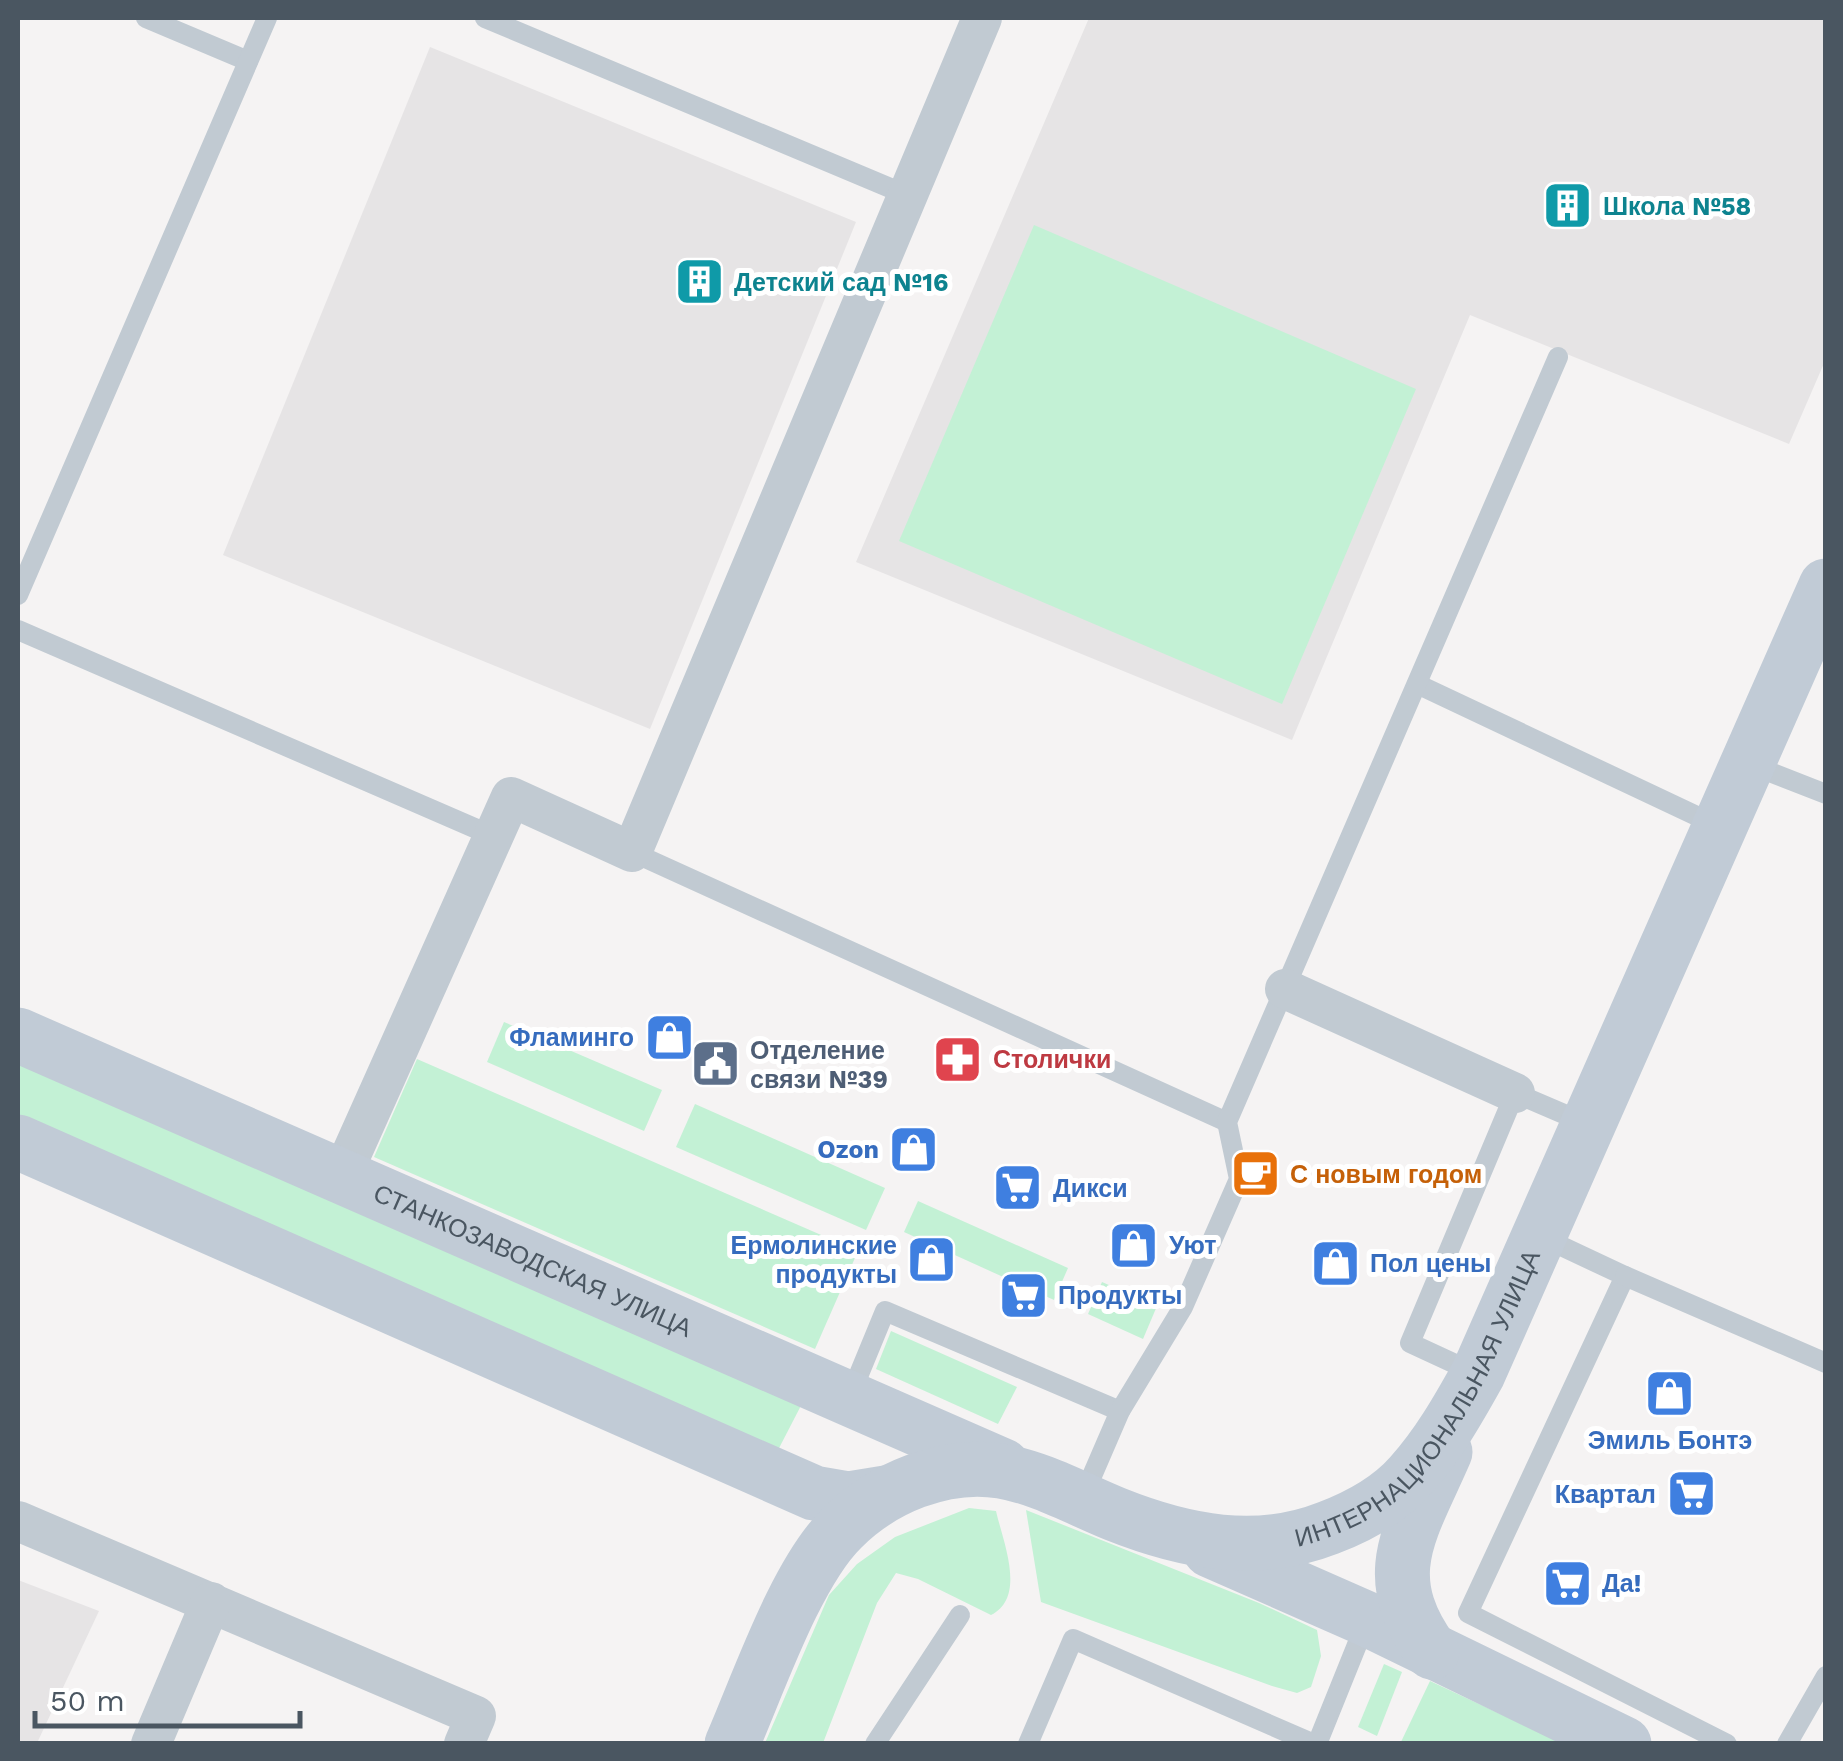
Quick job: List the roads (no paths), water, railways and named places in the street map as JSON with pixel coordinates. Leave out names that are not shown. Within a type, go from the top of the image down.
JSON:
[{"type":"street","points":[[342,1177],[511,797],[632,852],[982,18]]},
{"type":"street","name":"ИНТЕРНАЦИОНАЛЬНАЯ УЛИЦА","points":[[732,1744],[805,1578],[840,1528],[886,1493],[941,1473],[999,1471],[1172,1534],[1236,1546],[1296,1541],[1356,1518],[1408,1478],[1447,1429],[1478,1374],[1826,586]]},
{"type":"street","points":[[1284,990],[1515,1093]]},
{"type":"street","name":"СТАНКОЗАВОДСКАЯ УЛИЦА","points":[[18,1036],[1065,1492]]},
{"type":"street","points":[[18,1142],[814,1494],[850,1500],[886,1493],[898,1481],[904,1455],[893,1428],[860,1402]]},
{"type":"street","points":[[1432,1652],[1415,1630],[1404,1602],[1400,1582],[1403,1556],[1478,1374]]},
{"type":"street","points":[[768,1474],[797,1501],[806,1517],[812,1536],[805,1578]]},
{"type":"street","points":[[18,1522],[476,1716],[464,1744]]},
{"type":"street","points":[[1172,1534],[1368,1619],[1621,1743]]},
{"type":"street","points":[[150,1744],[211,1602]]},
{"type":"lane","points":[[146,18],[248,61]]},
{"type":"lane","points":[[18,594],[267,18]]},
{"type":"lane","points":[[484,18],[907,195]]},
{"type":"lane","points":[[1065,1492],[1184,1307],[1238,1180],[1227,1122],[1558,358]]},
{"type":"lane","points":[[18,630],[493,836]]},
{"type":"lane","points":[[1417,684],[1719,827]]},
{"type":"lane","points":[[1747,763],[1826,794]]},
{"type":"lane","points":[[632,852],[1227,1122]]},
{"type":"lane","points":[[1478,1374],[1410,1344],[1515,1093],[1588,1125]]},
{"type":"lane","points":[[1540,1236],[1826,1363]]},
{"type":"lane","points":[[1625,1276],[1468,1613],[1727,1744]]},
{"type":"lane","points":[[860,1402],[885,1310],[1120,1410]]},
{"type":"lane","points":[[875,1744],[960,1616]]},
{"type":"lane","points":[[1028,1744],[1073,1639],[1316,1744],[1368,1619]]},
{"type":"lane","points":[[1787,1744],[1826,1676]]},
{"type":"place","name":"Школа №58","points":[[1568,206]]},
{"type":"place","name":"Детский сад №16","points":[[699,282]]},
{"type":"place","name":"Фламинго","points":[[669,1037]]},
{"type":"place","name":"Столички","points":[[958,1059]]},
{"type":"place","name":"Отделение связи №39","points":[[715,1064]]},
{"type":"place","name":"Ozon","points":[[914,1149]]},
{"type":"place","name":"С новым годом","points":[[1255,1174]]},
{"type":"place","name":"Дикси","points":[[1018,1188]]},
{"type":"place","name":"Уют","points":[[1134,1245]]},
{"type":"place","name":"Ермолинские продукты","points":[[932,1259]]},
{"type":"place","name":"Пол цены","points":[[1335,1263]]},
{"type":"place","name":"Продукты","points":[[1023,1295]]},
{"type":"place","name":"Эмиль Бонтэ","points":[[1670,1394]]},
{"type":"place","name":"Квартал","points":[[1691,1494]]},
{"type":"place","name":"Да!","points":[[1567,1583]]}]
